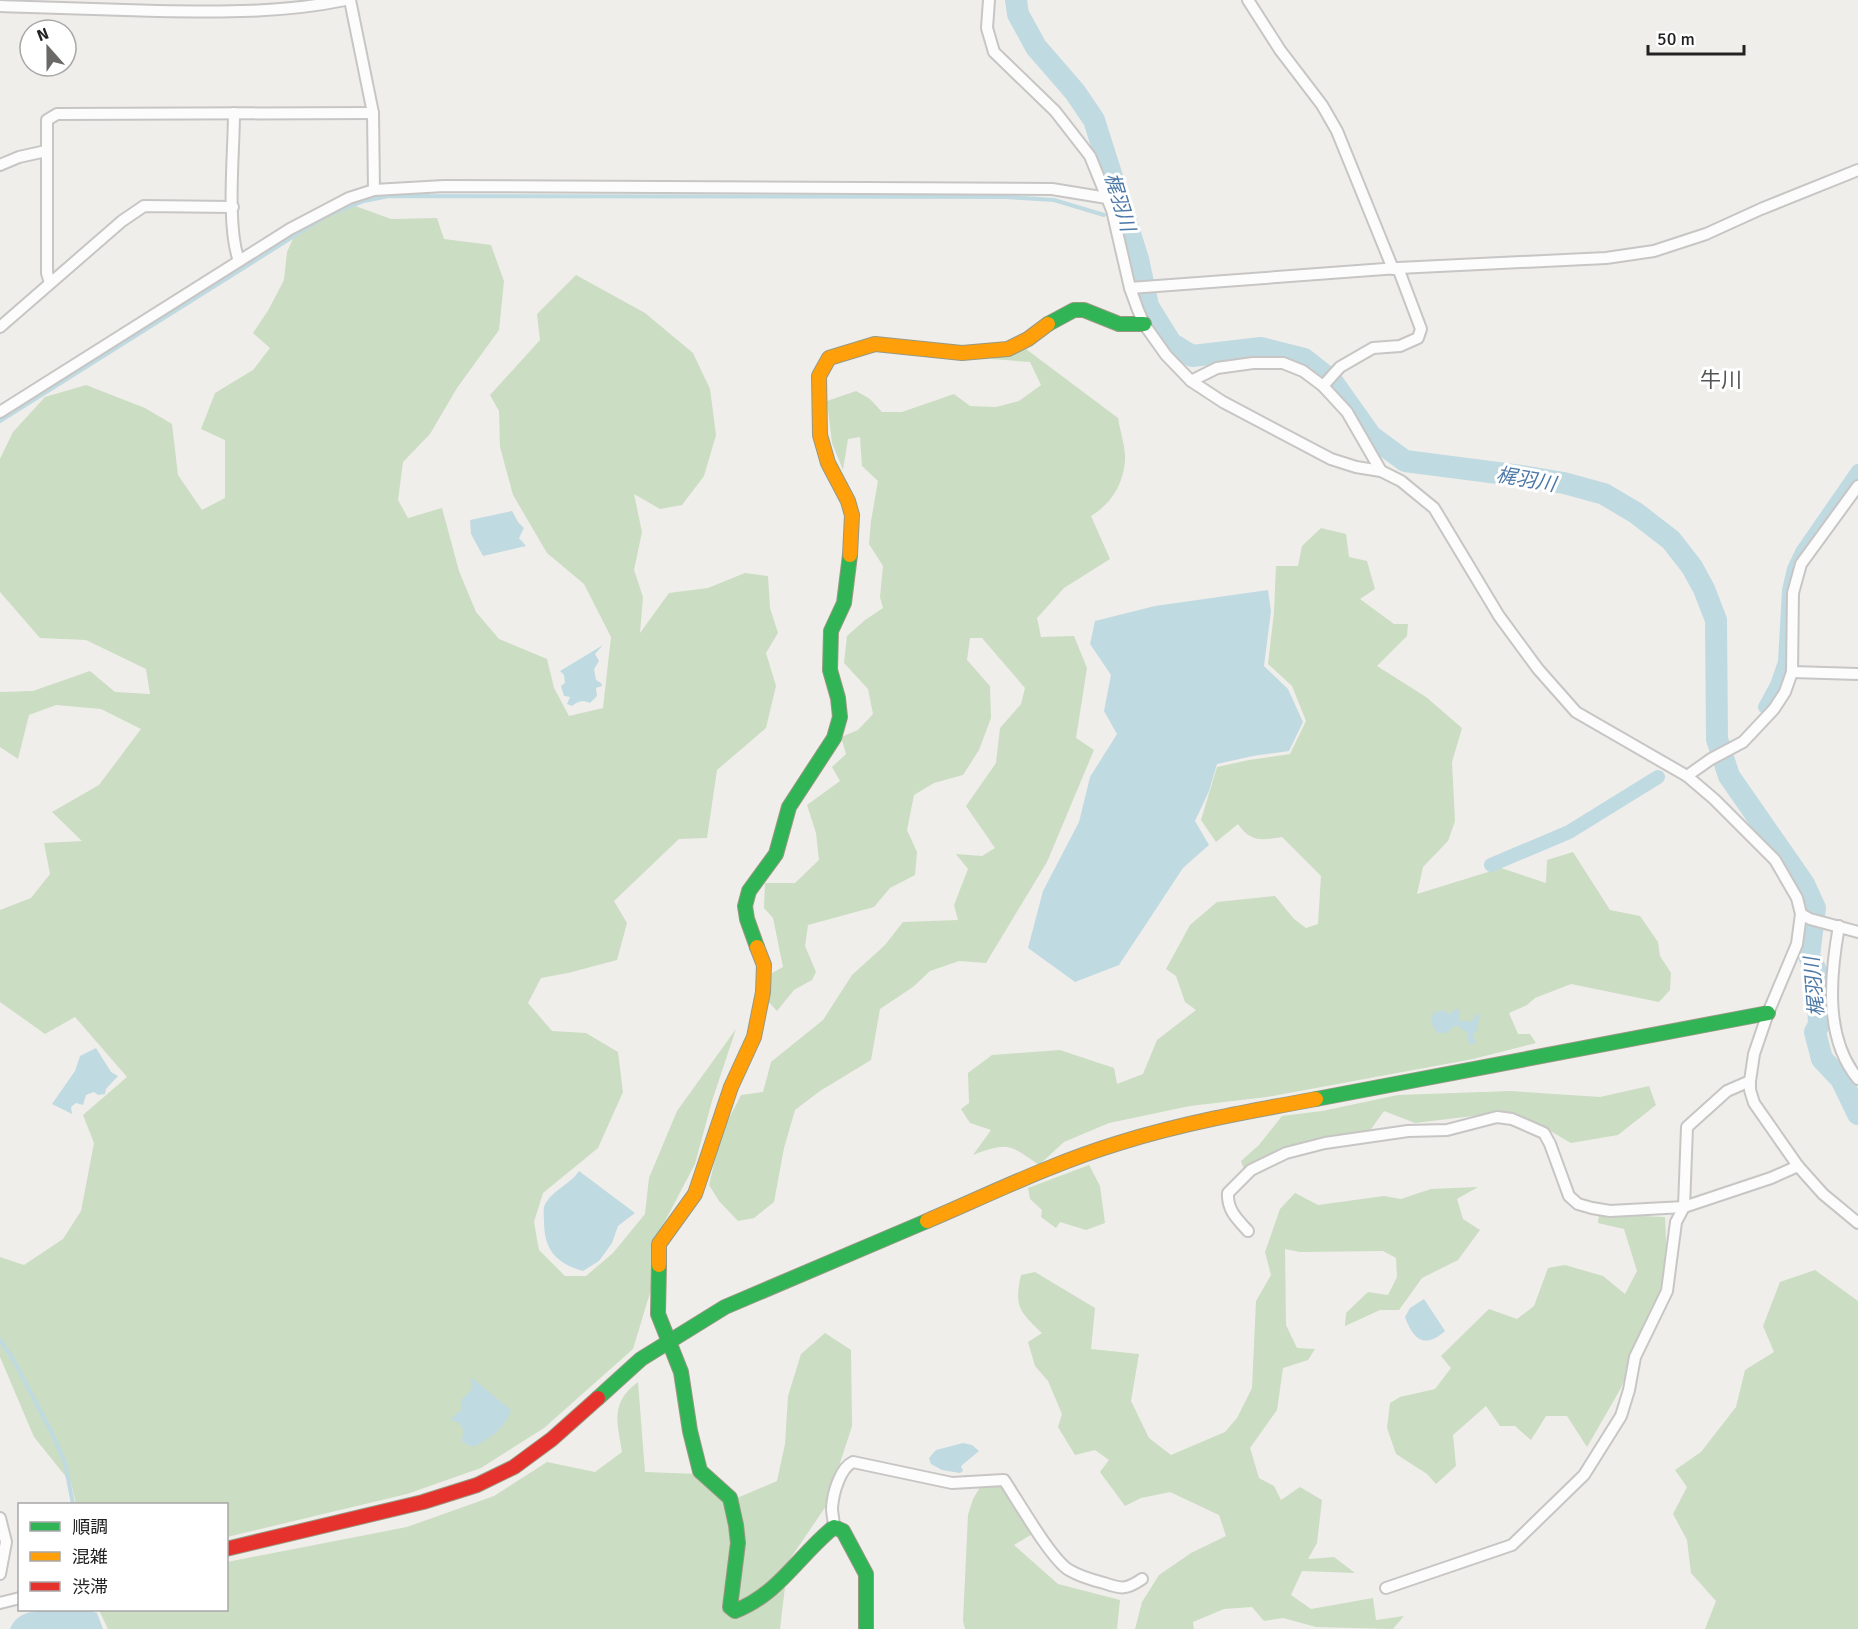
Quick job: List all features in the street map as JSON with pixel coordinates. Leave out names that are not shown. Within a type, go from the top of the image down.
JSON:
[{"type":"street","points":[[0,6],[54,3],[220,12],[284,9],[345,0]]},
{"type":"street","points":[[350,0],[373,113],[374,190]]},
{"type":"street","points":[[989,0],[987,28],[994,52],[1062,120],[1090,156],[1112,210],[1144,324],[1166,355],[1191,381],[1223,402],[1331,459],[1356,467],[1381,471],[1401,481],[1434,508],[1499,616],[1538,669],[1576,712],[1687,776],[1714,799],[1775,860],[1805,916],[1797,944],[1768,1013],[1754,1054],[1750,1081],[1754,1103],[1798,1166],[1823,1194],[1858,1223]]},
{"type":"street","points":[[1248,0],[1280,50],[1322,105],[1337,130],[1421,329],[1419,338],[1401,346],[1372,348],[1340,367],[1324,384]]},
{"type":"street","points":[[234,113],[234,247],[239,261]]},
{"type":"street","points":[[50,283],[46,273],[46,151],[48,120],[57,114],[373,113]]},
{"type":"street","points":[[0,165],[20,157],[46,151]]},
{"type":"street","points":[[1133,287],[1396,269],[1606,258],[1654,251],[1706,234],[1858,170]]},
{"type":"street","points":[[0,412],[290,229],[349,198],[374,190],[444,186],[1040,189],[1107,198]]},
{"type":"street","points":[[0,327],[122,221],[144,206],[233,207]]},
{"type":"street","points":[[834,1527],[826,1532],[794,1569],[762,1598],[735,1611],[730,1607],[738,1543],[730,1498],[700,1471],[690,1431],[681,1372],[658,1314],[659,1244],[695,1194],[731,1087],[754,1037],[764,992],[764,965],[747,919],[745,906],[749,891],[776,854],[789,807],[834,738],[840,717],[838,698],[830,670],[831,631],[844,603],[848,580],[852,515],[848,501],[828,463],[820,435],[819,376],[829,358],[875,344],[962,353],[1008,349],[1028,339],[1055,319],[1074,309],[1084,310],[1119,324],[1144,324]]},
{"type":"street","points":[[1191,381],[1217,368],[1253,363],[1283,363],[1303,371],[1324,384],[1347,412],[1381,471]]},
{"type":"street","points":[[1687,776],[1711,759],[1743,742],[1774,709],[1785,692],[1792,672],[1793,593],[1801,564],[1858,486]]},
{"type":"street","points":[[1792,672],[1858,674]]},
{"type":"street","points":[[1805,916],[1858,932]]},
{"type":"street","points":[[1837,926],[1832,988],[1836,1033],[1848,1067],[1858,1079]]},
{"type":"street","points":[[228,1549],[423,1502],[477,1485],[514,1467],[552,1440],[641,1359],[725,1307],[1048,1169],[1119,1143],[1226,1116],[1768,1013]]},
{"type":"street","points":[[1386,1588],[1512,1545],[1584,1475],[1621,1416],[1635,1357],[1667,1292],[1676,1222],[1684,1207],[1687,1127],[1727,1091],[1750,1081]]},
{"type":"street","points":[[1248,1231],[1232,1214],[1228,1203],[1228,1193],[1251,1170],[1286,1153],[1325,1143],[1408,1131],[1447,1130],[1497,1117],[1512,1119],[1544,1133],[1569,1196],[1578,1204],[1610,1211],[1684,1207],[1771,1178],[1798,1166]]},
{"type":"street","points":[[834,1527],[832,1508],[841,1473],[846,1465],[854,1462],[952,1483],[1004,1480],[1051,1551],[1068,1569],[1094,1581],[1122,1589],[1142,1579]]},
{"type":"street","points":[[0,1518],[6,1542],[0,1574]]},
{"type":"street","points":[[834,1527],[843,1531],[866,1574],[866,1629]]},
{"type":"street","points":[[0,1603],[18,1598]]},
{"type":"green space","points":[[347,203],[391,219],[437,218],[444,239],[491,245],[504,281],[499,330],[457,388],[430,434],[403,462],[398,500],[408,518],[442,508],[459,571],[476,612],[499,639],[547,659],[554,688],[569,716],[603,708],[611,637],[584,584],[547,553],[513,495],[500,447],[499,411],[490,395],[540,340],[537,314],[576,275],[645,313],[693,353],[710,389],[716,435],[704,476],[682,505],[660,509],[634,494],[642,532],[634,570],[643,597],[640,633],[669,593],[708,588],[745,573],[768,576],[770,608],[778,633],[766,653],[776,686],[766,728],[717,770],[707,838],[679,839],[614,901],[627,923],[617,960],[541,978],[528,1003],[552,1031],[586,1033],[618,1052],[623,1092],[598,1148],[543,1193],[534,1222],[539,1250],[565,1276],[586,1276],[613,1253],[645,1214],[649,1178],[677,1111],[736,1029],[712,1101],[695,1164],[654,1242],[653,1283],[633,1349],[544,1428],[481,1468],[407,1494],[228,1537],[228,1503],[76,1503],[71,1483],[34,1437],[0,1357],[0,1257],[24,1265],[63,1239],[81,1211],[94,1143],[83,1115],[127,1077],[75,1017],[45,1034],[0,1002],[0,910],[31,898],[50,874],[44,843],[82,841],[52,812],[99,785],[141,729],[101,709],[56,705],[29,715],[18,759],[0,747],[0,692],[33,691],[90,671],[115,692],[150,694],[146,669],[86,640],[40,638],[0,592],[0,459],[13,432],[45,397],[86,385],[145,408],[172,424],[178,475],[202,510],[225,498],[225,440],[201,429],[215,393],[253,370],[270,348],[253,333],[284,280],[287,252],[303,217]]},
{"type":"green space","points":[[1026,349],[1118,418],[1124,445],[1124,470],[1119,486],[1110,500],[1091,516],[1110,559],[1064,588],[1037,618],[1041,637],[1074,636],[1087,668],[1076,738],[1094,750],[1047,862],[986,963],[959,961],[930,971],[913,987],[880,1009],[871,1060],[820,1091],[795,1110],[784,1148],[774,1202],[754,1218],[738,1221],[719,1201],[709,1185],[721,1134],[741,1095],[763,1092],[771,1062],[823,1020],[852,975],[885,945],[903,922],[958,920],[954,905],[968,869],[956,854],[982,856],[995,848],[966,806],[996,763],[1000,728],[1021,704],[1025,688],[982,638],[970,638],[967,660],[990,686],[991,718],[979,750],[963,775],[934,783],[914,795],[907,830],[917,852],[915,875],[890,888],[874,907],[808,925],[805,946],[816,972],[812,980],[794,990],[777,1011],[766,999],[772,973],[783,967],[773,918],[764,908],[765,883],[795,883],[819,860],[816,833],[807,805],[840,781],[832,767],[846,754],[841,737],[858,730],[873,714],[868,689],[844,663],[847,636],[883,608],[880,597],[883,566],[869,544],[878,481],[862,466],[860,437],[848,439],[843,470],[832,443],[827,401],[856,391],[870,399],[882,412],[902,412],[954,394],[970,406],[996,407],[1019,401],[1041,385],[1030,362],[991,359]]},
{"type":"green space","points":[[1321,528],[1346,534],[1349,557],[1367,561],[1375,589],[1360,599],[1394,624],[1408,624],[1407,636],[1377,666],[1426,697],[1462,728],[1452,762],[1455,821],[1448,841],[1423,867],[1417,894],[1501,868],[1546,883],[1547,860],[1573,852],[1610,910],[1640,916],[1658,942],[1660,956],[1671,973],[1670,990],[1659,1002],[1571,984],[1535,998],[1527,1005],[1509,1013],[1518,1034],[1530,1034],[1536,1043],[1473,1059],[1267,1097],[1190,1106],[1109,1123],[1064,1142],[1039,1165],[1008,1147],[994,1148],[973,1155],[991,1130],[970,1123],[961,1109],[969,1103],[968,1073],[992,1055],[1060,1050],[1114,1068],[1117,1084],[1143,1074],[1157,1040],[1196,1010],[1185,1002],[1176,976],[1166,969],[1190,925],[1217,902],[1275,896],[1294,919],[1306,928],[1318,924],[1321,876],[1282,837],[1257,839],[1238,824],[1216,842],[1201,820],[1217,767],[1290,754],[1306,721],[1292,686],[1268,664],[1276,566],[1298,566],[1302,546]]},
{"type":"green space","points":[[1649,1086],[1656,1105],[1618,1135],[1571,1143],[1540,1125],[1506,1112],[1415,1123],[1384,1111],[1369,1132],[1288,1148],[1244,1170],[1241,1161],[1259,1145],[1282,1116],[1322,1111],[1398,1095],[1511,1091],[1600,1097]]},
{"type":"green space","points":[[1089,1165],[1100,1186],[1105,1223],[1086,1230],[1060,1222],[1056,1228],[1041,1217],[1042,1210],[1030,1199],[1028,1188]]},
{"type":"green space","points":[[1478,1187],[1457,1199],[1463,1219],[1480,1230],[1458,1260],[1422,1278],[1399,1310],[1380,1310],[1345,1326],[1346,1313],[1368,1292],[1388,1295],[1397,1277],[1396,1258],[1383,1251],[1300,1252],[1285,1249],[1286,1325],[1297,1348],[1315,1349],[1308,1360],[1283,1368],[1277,1410],[1250,1448],[1259,1478],[1274,1486],[1281,1500],[1300,1487],[1322,1500],[1317,1543],[1308,1559],[1334,1557],[1355,1573],[1302,1571],[1291,1595],[1311,1609],[1373,1598],[1376,1620],[1404,1616],[1393,1629],[1316,1627],[1283,1618],[1264,1621],[1252,1607],[1224,1609],[1193,1622],[1194,1629],[1135,1629],[1142,1602],[1159,1575],[1191,1553],[1226,1536],[1219,1515],[1170,1492],[1141,1498],[1125,1506],[1100,1472],[1109,1460],[1095,1450],[1075,1455],[1058,1427],[1062,1414],[1048,1381],[1035,1366],[1028,1342],[1042,1333],[1020,1307],[1018,1294],[1021,1275],[1035,1272],[1095,1308],[1091,1349],[1139,1354],[1131,1401],[1149,1438],[1171,1455],[1225,1432],[1237,1418],[1252,1388],[1256,1301],[1271,1275],[1265,1252],[1280,1209],[1295,1193],[1318,1205],[1384,1196],[1401,1199],[1431,1189]]},
{"type":"green space","points":[[1599,1214],[1665,1217],[1667,1261],[1663,1290],[1633,1354],[1621,1388],[1587,1447],[1567,1416],[1546,1416],[1531,1440],[1515,1426],[1500,1426],[1486,1406],[1453,1435],[1456,1466],[1436,1484],[1427,1474],[1396,1454],[1387,1428],[1390,1403],[1400,1397],[1435,1389],[1451,1368],[1441,1356],[1489,1309],[1517,1319],[1534,1306],[1548,1268],[1565,1265],[1603,1276],[1625,1294],[1637,1271],[1624,1229],[1598,1223]]},
{"type":"green space","points":[[1815,1270],[1858,1301],[1858,1629],[1705,1629],[1716,1601],[1691,1573],[1687,1540],[1673,1514],[1687,1487],[1675,1470],[1701,1452],[1736,1407],[1745,1370],[1774,1352],[1763,1326],[1780,1282]]},
{"type":"green space","points":[[825,1333],[851,1350],[852,1426],[826,1506],[788,1562],[780,1629],[108,1629],[99,1611],[228,1611],[228,1562],[407,1527],[494,1496],[547,1462],[595,1472],[622,1452],[617,1422],[619,1405],[623,1397],[638,1382],[645,1472],[698,1474],[737,1498],[777,1481],[785,1444],[788,1396],[801,1354]]},
{"type":"green space","points":[[1008,1486],[1034,1533],[1014,1545],[1058,1584],[1120,1600],[1117,1629],[965,1629],[963,1621],[968,1515],[980,1487]]},
{"type":"water","points":[[512,511],[524,528],[519,538],[526,546],[483,556],[471,534],[470,520]]},
{"type":"water","points":[[1268,590],[1271,611],[1264,666],[1288,689],[1303,722],[1289,751],[1217,764],[1209,791],[1195,821],[1209,845],[1183,868],[1119,965],[1075,982],[1028,948],[1043,891],[1079,822],[1090,777],[1117,734],[1104,711],[1111,675],[1090,644],[1095,621],[1155,606]]},
{"type":"water","points":[[603,645],[595,654],[599,661],[594,669],[596,680],[602,686],[596,688],[597,696],[590,703],[581,702],[572,706],[567,704],[570,697],[564,696],[561,686],[565,683],[564,675],[560,671]]},
{"type":"water","points":[[1460,1009],[1460,1022],[1465,1020],[1469,1022],[1479,1014],[1478,1029],[1473,1034],[1476,1043],[1469,1045],[1467,1033],[1456,1025],[1446,1033],[1437,1033],[1431,1022],[1433,1013],[1442,1010],[1449,1014]]},
{"type":"water","points":[[96,1048],[111,1072],[118,1076],[106,1089],[105,1094],[98,1095],[94,1092],[86,1095],[83,1105],[76,1103],[71,1107],[72,1114],[52,1104],[75,1071],[80,1056]]},
{"type":"water","points":[[579,1171],[635,1213],[618,1226],[612,1243],[599,1261],[583,1271],[566,1264],[553,1254],[546,1240],[544,1214],[547,1201]]},
{"type":"water","points":[[1424,1299],[1445,1331],[1438,1337],[1426,1341],[1416,1336],[1405,1317],[1410,1308]]},
{"type":"water","points":[[471,1377],[511,1410],[497,1432],[473,1447],[462,1442],[463,1430],[459,1423],[450,1419],[461,1410],[461,1400],[472,1389]]},
{"type":"water","points":[[963,1443],[972,1445],[979,1451],[961,1466],[963,1471],[960,1473],[942,1470],[931,1464],[929,1458],[936,1450]]},
{"type":"water","points":[[91,1611],[97,1613],[103,1629],[10,1629],[16,1619],[30,1612]]},
{"type":"waterway","name":"梶羽川","points":[[1016,0],[1018,14],[1036,47],[1075,92],[1094,120],[1138,259],[1148,306],[1171,343],[1192,356],[1261,348],[1304,359],[1332,381],[1371,436],[1405,461],[1564,483],[1604,494],[1636,513],[1671,540],[1692,567],[1704,589],[1716,620],[1717,739],[1729,776],[1804,884],[1815,908],[1809,956],[1817,973],[1819,1025],[1815,1032],[1822,1059],[1841,1079],[1858,1114]]},
{"type":"waterway","points":[[0,421],[326,216],[364,201],[389,196],[1006,197],[1054,200],[1104,215]]},
{"type":"waterway","points":[[1765,707],[1777,685],[1785,662],[1789,590],[1794,569],[1802,552],[1858,471]]},
{"type":"waterway","points":[[1491,865],[1569,832],[1658,777]]},
{"type":"waterway","points":[[0,1340],[13,1359],[54,1437],[65,1463],[73,1503]]},
{"type":"traffic: fast","points":[[1048,324],[1074,310],[1084,310],[1119,324],[1144,324]]},
{"type":"traffic: fast","points":[[757,947],[745,906],[749,891],[776,854],[789,807],[834,738],[840,717],[838,698],[830,670],[831,631],[844,603],[850,555]]},
{"type":"traffic: fast","points":[[1316,1099],[1768,1013]]},
{"type":"traffic: fast","points":[[598,1398],[641,1359],[725,1307],[927,1221]]},
{"type":"traffic: fast","points":[[659,1265],[658,1314],[681,1372],[690,1431],[700,1471],[730,1498],[736,1525],[738,1543],[730,1607],[735,1611],[764,1595],[834,1527],[843,1531],[866,1574],[866,1629]]},
{"type":"traffic: slow","points":[[850,555],[852,515],[848,501],[828,463],[820,435],[819,376],[829,358],[875,344],[962,353],[1008,349],[1028,339],[1048,324]]},
{"type":"traffic: slow","points":[[659,1265],[659,1244],[695,1194],[731,1087],[754,1037],[763,992],[764,965],[757,947]]},
{"type":"traffic: slow","points":[[927,1221],[1046,1169],[1119,1143],[1192,1123],[1316,1099]]},
{"type":"traffic: jam","points":[[228,1549],[423,1502],[477,1485],[514,1467],[552,1439],[598,1398]]},
{"type":"district","name":"牛川","points":[[1721,380]]}]
